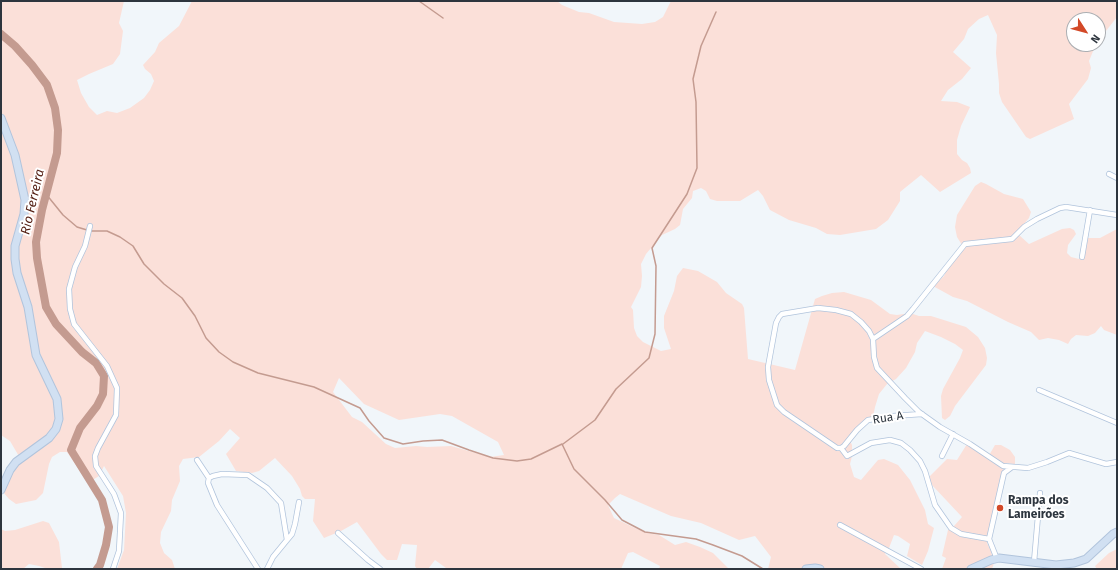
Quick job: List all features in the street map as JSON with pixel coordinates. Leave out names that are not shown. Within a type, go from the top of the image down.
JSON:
[{"type":"street","points":[[1,118],[16,155],[25,200],[24,214],[15,246],[17,273],[28,307],[36,354],[57,399],[59,419],[56,429],[48,438],[16,462],[10,470],[1,490]]},
{"type":"street","points":[[1109,174],[1117,178]]},
{"type":"street","points":[[873,339],[914,310],[965,244],[1012,239],[1020,230],[1037,218],[1060,208],[1066,207],[1117,215]]},
{"type":"street","points":[[1082,257],[1090,210]]},
{"type":"street","points":[[90,226],[85,246],[75,267],[69,288],[70,309],[74,324],[107,366],[117,388],[116,415],[95,456],[96,466],[114,494],[121,513],[119,551],[113,569]]},
{"type":"street","points":[[989,539],[961,534],[951,528],[935,505],[920,461],[901,443],[890,440],[871,443],[847,456],[841,448],[837,448],[784,412],[777,405],[768,367],[776,323],[782,314],[818,308],[836,310],[851,314],[869,331],[873,339],[874,357],[877,368],[905,398],[922,414],[1003,466],[1028,468],[1047,462],[1069,452],[1106,464],[1117,462]]},
{"type":"street","points":[[1040,390],[1117,423]]},
{"type":"street","name":"Rua A","points":[[841,448],[868,420],[893,416],[922,414]]},
{"type":"street","points":[[942,456],[953,434]]},
{"type":"street","points":[[197,460],[209,478],[208,483],[217,505],[258,569]]},
{"type":"street","points":[[998,559],[989,539],[1004,473],[1012,467]]},
{"type":"street","points":[[209,478],[222,474],[248,475],[267,488],[281,504],[287,540]]},
{"type":"street","points":[[1034,562],[1040,493]]},
{"type":"street","points":[[267,569],[272,557],[292,534],[299,502]]},
{"type":"street","points":[[840,525],[921,569]]},
{"type":"street","points":[[971,569],[991,560],[998,559],[1056,565],[1074,563],[1086,559],[1117,532]]},
{"type":"street","points":[[338,533],[380,569]]},
{"type":"street","points":[[806,569],[820,569]]},
{"type":"shaded area","points":[[1,1],[124,1],[119,23],[123,31],[120,54],[113,64],[77,80],[81,93],[89,107],[97,115],[107,111],[117,113],[130,108],[144,98],[154,81],[151,74],[143,65],[155,52],[159,43],[179,26],[192,1],[557,1],[562,5],[579,12],[589,13],[614,22],[642,24],[655,22],[663,17],[671,1],[1117,1],[1117,17],[1106,31],[1106,12],[1066,12],[1066,52],[1093,52],[1089,61],[1091,68],[1088,79],[1069,104],[1074,119],[1030,139],[1026,137],[1002,102],[999,93],[996,53],[997,35],[988,15],[979,19],[968,29],[964,39],[953,52],[971,68],[962,79],[948,90],[941,101],[957,102],[970,107],[961,126],[957,140],[957,154],[967,163],[971,173],[940,192],[921,175],[900,192],[900,201],[888,220],[876,229],[840,235],[827,234],[816,228],[789,220],[770,210],[763,196],[758,190],[740,201],[717,201],[710,199],[706,191],[701,188],[693,191],[692,198],[683,209],[680,225],[662,235],[646,254],[641,264],[641,287],[631,307],[633,310],[634,328],[637,336],[643,342],[661,351],[671,349],[664,328],[664,316],[674,291],[677,276],[683,268],[698,271],[717,282],[726,293],[742,304],[744,308],[748,359],[795,370],[815,299],[832,293],[844,292],[871,300],[890,314],[897,315],[910,313],[919,316],[931,316],[966,327],[978,337],[985,348],[987,358],[986,365],[955,406],[950,416],[945,420],[942,418],[941,396],[943,389],[963,350],[941,337],[925,331],[917,343],[915,352],[906,368],[896,379],[887,384],[879,394],[873,417],[867,419],[858,426],[848,437],[852,445],[850,464],[854,477],[861,480],[878,460],[884,459],[898,465],[910,480],[925,510],[928,524],[934,528],[928,551],[922,565],[907,556],[910,544],[894,535],[885,554],[901,569],[768,569],[771,557],[755,536],[739,540],[701,523],[671,516],[620,494],[608,505],[614,518],[647,533],[659,535],[675,545],[686,542],[700,547],[713,553],[729,569],[659,569],[660,566],[633,552],[628,553],[621,569],[445,569],[446,568],[435,560],[428,569],[417,569],[415,566],[417,545],[402,544],[397,560],[387,560],[357,522],[324,538],[313,521],[315,499],[305,499],[302,496],[300,489],[292,476],[275,458],[259,471],[252,473],[236,471],[226,454],[240,438],[230,429],[219,441],[199,457],[183,459],[179,466],[180,481],[172,500],[171,511],[161,532],[160,543],[164,553],[172,560],[175,569],[117,569],[124,550],[126,513],[123,496],[104,466],[99,476],[88,483],[67,452],[60,452],[52,457],[49,464],[43,493],[36,500],[16,504],[3,492],[20,458],[10,441],[1,435]],"holes":[[[339,378],[364,404],[399,420],[440,414],[452,416],[498,442],[504,455],[490,457],[451,446],[416,446],[395,448],[386,444],[362,422],[352,417],[333,392]]]},
{"type":"shaded area","points":[[981,182],[1004,194],[1023,199],[1031,212],[1029,218],[1018,231],[1019,235],[1029,244],[1062,229],[1070,228],[1074,230],[1076,234],[1068,245],[1067,253],[1071,257],[1079,259],[1085,252],[1088,238],[1100,238],[1117,229],[1117,335],[1104,330],[1101,326],[1095,333],[1088,336],[1076,335],[1068,344],[1059,340],[1048,338],[1039,340],[1031,332],[967,301],[953,297],[933,286],[944,276],[962,245],[957,237],[955,227],[957,215],[975,186]]},
{"type":"shaded area","points":[[967,444],[988,457],[995,445],[1001,445],[1010,450],[1015,457],[1015,464],[1005,463],[987,543],[994,563],[992,569],[942,569],[946,558],[942,556],[948,530],[962,517],[931,484],[929,477],[947,459],[957,460]]},
{"type":"shaded area","points":[[43,521],[49,523],[59,542],[62,568],[48,569],[29,564],[23,569],[3,569],[1,565],[1,529],[5,531],[15,530]]},
{"type":"shaded area","points":[[1117,549],[1117,569],[1097,569],[1095,566],[1109,553]]},
{"type":"waterway","points":[[419,1],[443,18]]},
{"type":"waterway","points":[[563,444],[595,420],[616,389],[649,358],[655,334],[656,266],[652,248],[687,194],[697,168],[696,102],[693,79],[701,46],[716,12]]},
{"type":"waterway","name":"Rio Ferreira","points":[[1,34],[15,46],[47,85],[55,108],[58,130],[57,153],[42,210],[36,242],[37,258],[46,307],[56,324],[82,352],[96,363],[104,376],[103,394],[97,406],[80,428],[71,450],[102,500],[109,527],[106,545],[100,565],[97,569]]},
{"type":"waterway","points":[[46,194],[63,215],[77,227],[87,230]]},
{"type":"waterway","points":[[92,231],[107,231],[120,237],[133,246],[144,264],[164,284],[182,298],[195,316],[206,338],[219,352],[233,362],[258,373],[314,387],[360,408],[384,438],[403,444],[442,440],[493,458],[517,461],[531,459],[562,444],[574,469],[605,500],[622,520],[645,532],[696,539],[742,556],[763,569]]},
{"type":"place","name":"Rampa dos Lameirões","points":[[1000,508]]}]
